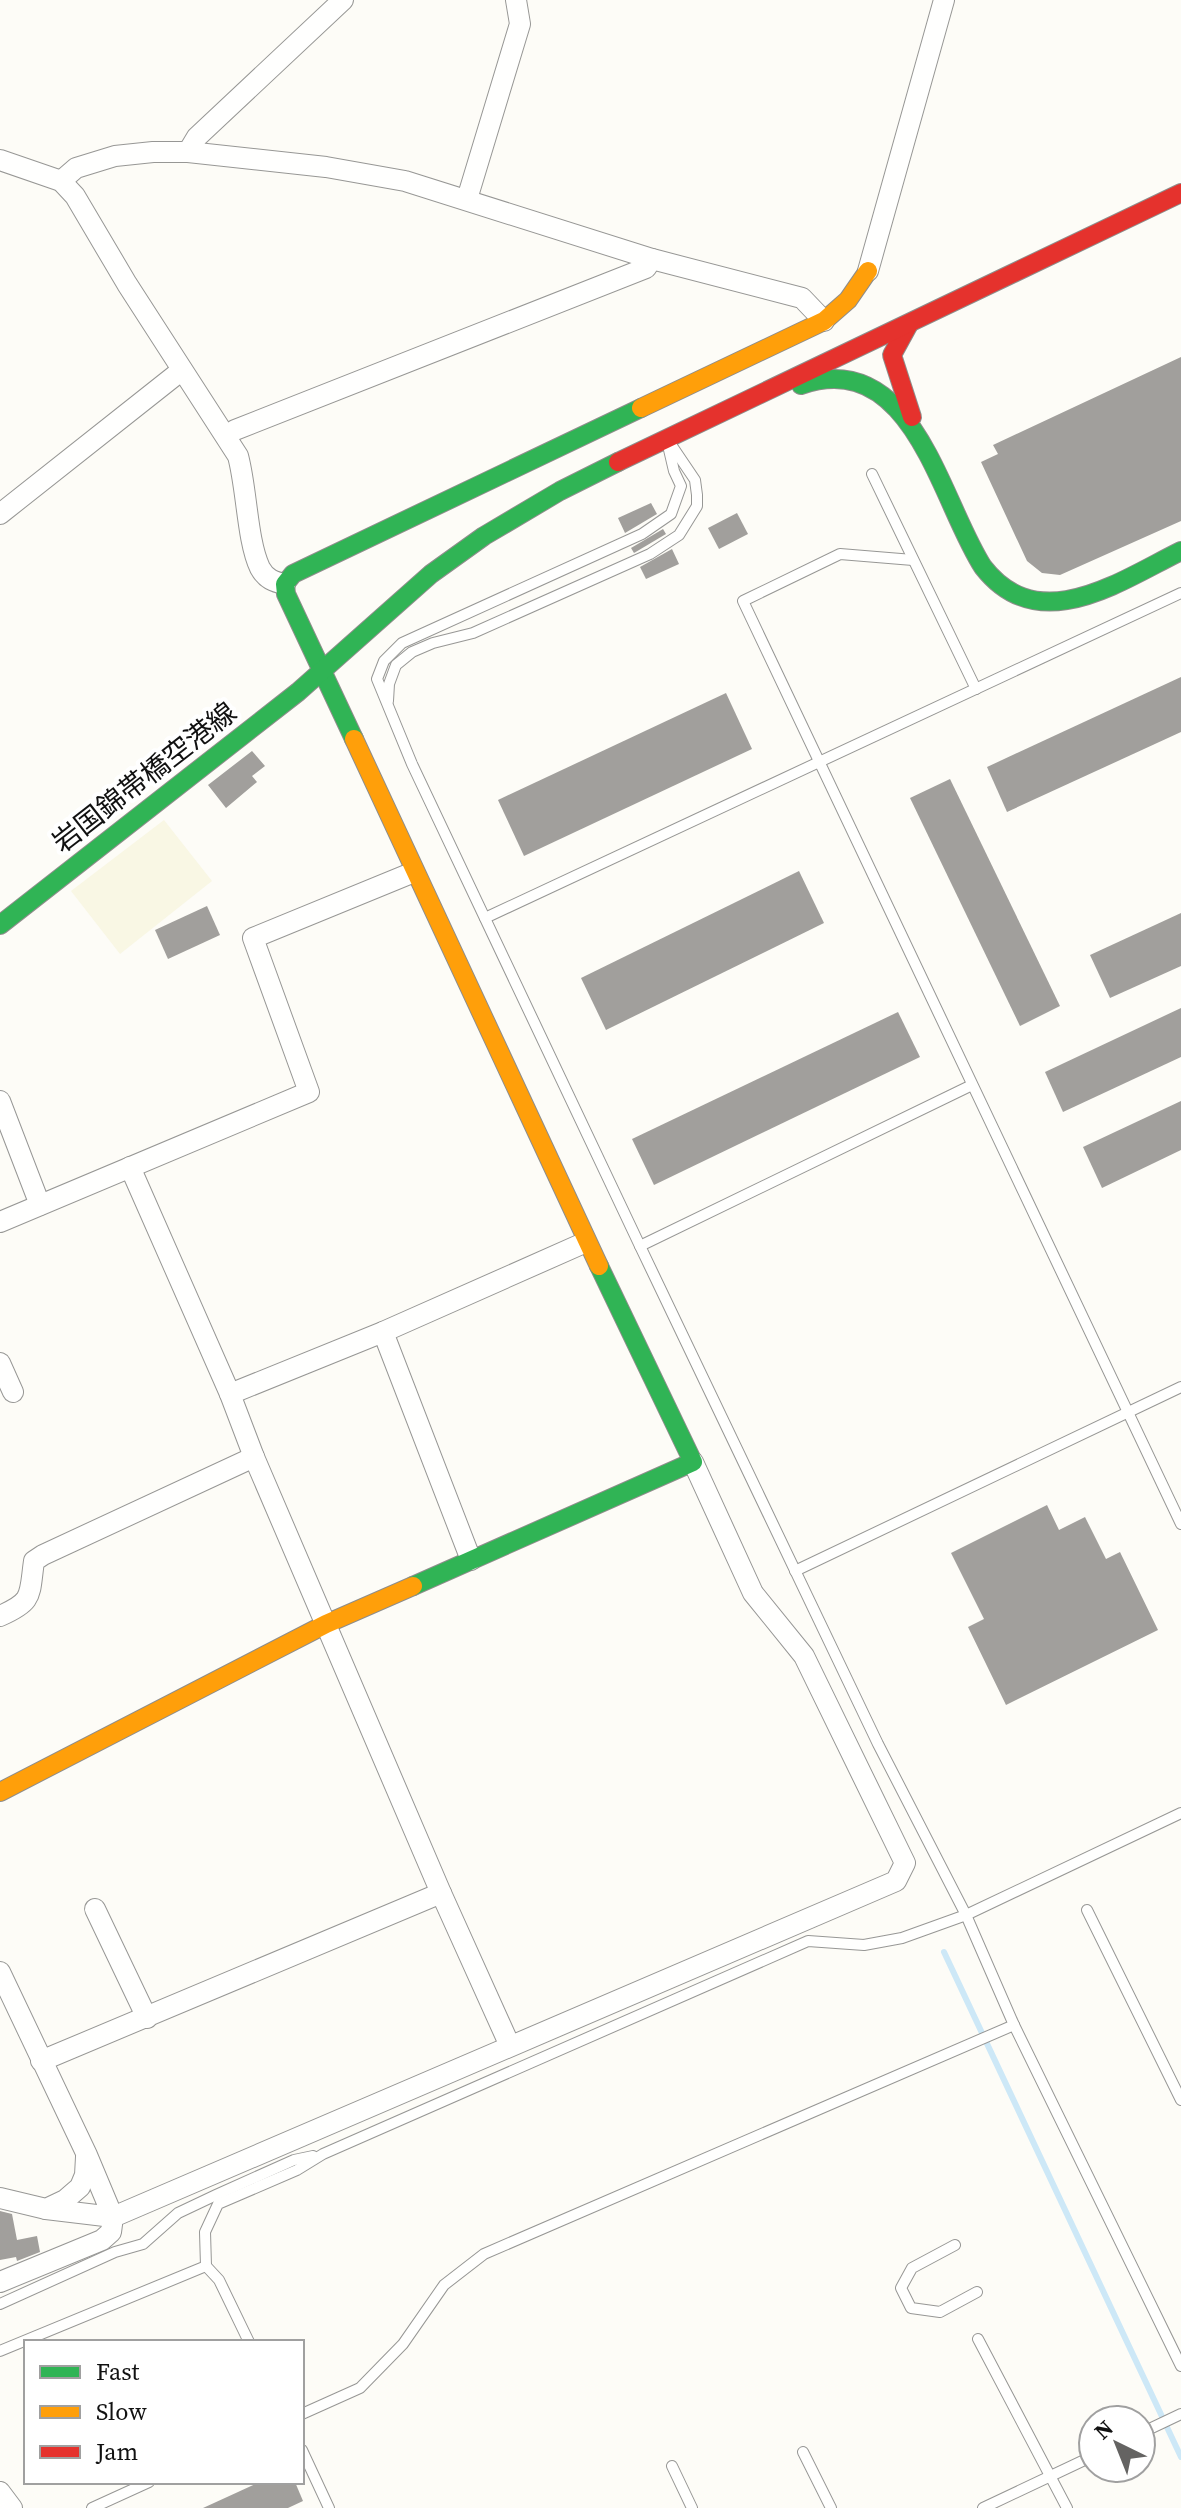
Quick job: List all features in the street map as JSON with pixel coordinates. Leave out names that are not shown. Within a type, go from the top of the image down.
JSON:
[{"type":"street","points":[[188,152],[197,137],[343,0]]},
{"type":"street","points":[[467,199],[520,24],[516,0]]},
{"type":"street","points":[[0,2198],[46,2209],[113,2217],[896,1881],[905,1863],[804,1656],[753,1593],[414,872],[286,594],[285,584],[293,574],[824,321],[848,300],[868,271],[944,0]]},
{"type":"street","points":[[61,181],[76,168],[115,156],[153,152],[188,152],[326,167],[405,181],[652,259],[802,298],[824,321]]},
{"type":"street","points":[[0,160],[61,181],[75,196],[238,456],[261,570],[272,582],[285,584]]},
{"type":"street","points":[[696,425],[1181,193]]},
{"type":"street","points":[[226,436],[646,268],[652,259]]},
{"type":"street","points":[[909,324],[892,355],[924,447]]},
{"type":"street","points":[[0,514],[182,370]]},
{"type":"street","points":[[696,425],[733,415],[805,383],[833,377],[860,383],[887,398],[901,411],[924,447],[986,572],[1008,591],[1037,602],[1066,601],[1091,594],[1181,551]]},
{"type":"street","name":"岩国錦帯橋空港線","points":[[0,925],[242,737],[431,574],[484,536],[560,491],[696,425]]},
{"type":"street","points":[[0,1222],[309,1092],[253,938],[414,872]]},
{"type":"street","points":[[0,1101],[40,1205]]},
{"type":"street","points":[[130,1167],[230,1394],[254,1457],[441,1893],[510,2046]]},
{"type":"street","points":[[230,1394],[383,1332],[586,1242]]},
{"type":"street","points":[[383,1332],[471,1560]]},
{"type":"street","points":[[0,1363],[13,1392]]},
{"type":"street","points":[[0,1616],[21,1607],[29,1598],[34,1561],[43,1555],[254,1457]]},
{"type":"street","points":[[0,1792],[326,1624],[693,1462]]},
{"type":"street","points":[[41,2061],[441,1893]]},
{"type":"street","points":[[95,1909],[147,2018]]},
{"type":"street","points":[[0,1972],[113,2217],[111,2232],[102,2240],[0,2282]]},
{"type":"street","points":[[46,2209],[65,2200],[80,2187],[87,2155]]},
{"type":"street","points":[[0,2492],[12,2508]]},
{"type":"lane","points":[[387,704],[389,684],[396,665],[412,652],[473,633],[650,554],[679,535],[697,506],[697,495],[695,480],[667,438]]},
{"type":"lane","points":[[667,438],[674,471],[681,486],[671,514],[642,534],[402,643],[384,661],[377,679],[412,764],[640,1246],[878,1744],[966,1915],[1014,2025],[1181,2366]]},
{"type":"lane","points":[[872,474],[976,689]]},
{"type":"lane","points":[[913,560],[840,554],[743,601],[1181,1524]]},
{"type":"lane","points":[[485,918],[1181,593]]},
{"type":"lane","points":[[640,1246],[972,1085]]},
{"type":"lane","points":[[795,1571],[1181,1387]]},
{"type":"lane","points":[[248,2340],[219,2280],[206,2266],[205,2232],[218,2204],[297,2170],[323,2154],[808,1941],[864,1945],[902,1938],[966,1915],[1181,1813]]},
{"type":"lane","points":[[1087,1910],[1181,2100]]},
{"type":"lane","points":[[304,2413],[360,2388],[403,2344],[444,2285],[484,2254],[1014,2025]]},
{"type":"lane","points":[[0,2304],[115,2252],[143,2244],[178,2213],[216,2195],[294,2160],[323,2154]]},
{"type":"lane","points":[[955,2245],[912,2268],[901,2288],[911,2308],[940,2312],[977,2292]]},
{"type":"lane","points":[[27,2340],[206,2266]]},
{"type":"lane","points":[[978,2339],[1067,2508]]},
{"type":"lane","points":[[0,2351],[24,2341]]},
{"type":"lane","points":[[1157,2425],[1181,2414]]},
{"type":"lane","points":[[803,2452],[831,2508]]},
{"type":"lane","points":[[304,2454],[329,2508]]},
{"type":"lane","points":[[983,2508],[1077,2464]]},
{"type":"lane","points":[[672,2466],[692,2508]]},
{"type":"lane","points":[[92,2508],[145,2484]]},
{"type":"shaded area","points":[[164,820],[212,881],[120,954],[71,891]]},
{"type":"building","points":[[1181,357],[1181,521],[1060,575],[1042,573],[1027,561],[981,462],[998,454],[993,445]]},
{"type":"building","points":[[651,503],[657,514],[625,533],[618,518]]},
{"type":"building","points":[[737,513],[748,534],[719,549],[708,528]]},
{"type":"building","points":[[663,529],[666,534],[634,553],[631,548]]},
{"type":"building","points":[[672,549],[679,564],[646,579],[640,567]]},
{"type":"building","points":[[1181,677],[1181,732],[1007,812],[987,767]]},
{"type":"building","points":[[726,693],[752,749],[524,856],[498,800]]},
{"type":"building","points":[[252,751],[265,766],[252,776],[257,782],[226,808],[208,785]]},
{"type":"building","points":[[950,779],[1060,1006],[1020,1026],[910,798]]},
{"type":"building","points":[[799,871],[824,923],[606,1030],[581,978]]},
{"type":"building","points":[[207,906],[220,935],[168,959],[155,930]]},
{"type":"building","points":[[1181,913],[1181,966],[1110,998],[1090,955]]},
{"type":"building","points":[[1181,1008],[1181,1057],[1063,1112],[1045,1072]]},
{"type":"building","points":[[898,1012],[920,1057],[654,1185],[632,1139]]},
{"type":"building","points":[[1181,1101],[1181,1150],[1102,1188],[1083,1147]]},
{"type":"building","points":[[1047,1505],[1059,1530],[1085,1517],[1106,1559],[1120,1552],[1158,1630],[1006,1705],[968,1627],[984,1619],[951,1553]]},
{"type":"building","points":[[0,2211],[12,2214],[17,2240],[37,2236],[40,2252],[17,2261],[16,2257],[0,2260]]},
{"type":"building","points":[[256,2484],[296,2484],[303,2501],[288,2508],[203,2508]]},
{"type":"waterway","points":[[944,1952],[1181,2457]]},
{"type":"traffic: fast","points":[[801,385],[839,379],[871,388],[896,408],[918,437],[983,567],[1005,588],[1029,599],[1054,601],[1080,597],[1106,588],[1181,551]]},
{"type":"traffic: fast","points":[[354,739],[286,594],[285,584],[293,574],[641,408]]},
{"type":"traffic: fast","points":[[0,925],[298,692],[431,574],[484,536],[560,491],[618,462]]},
{"type":"traffic: fast","points":[[413,1586],[693,1462],[599,1266]]},
{"type":"traffic: slow","points":[[641,408],[824,321],[848,300],[868,271]]},
{"type":"traffic: slow","points":[[354,739],[599,1266]]},
{"type":"traffic: slow","points":[[0,1792],[326,1624],[413,1586]]},
{"type":"traffic: jam","points":[[618,462],[1181,193]]},
{"type":"traffic: jam","points":[[909,324],[892,355],[912,417]]}]
